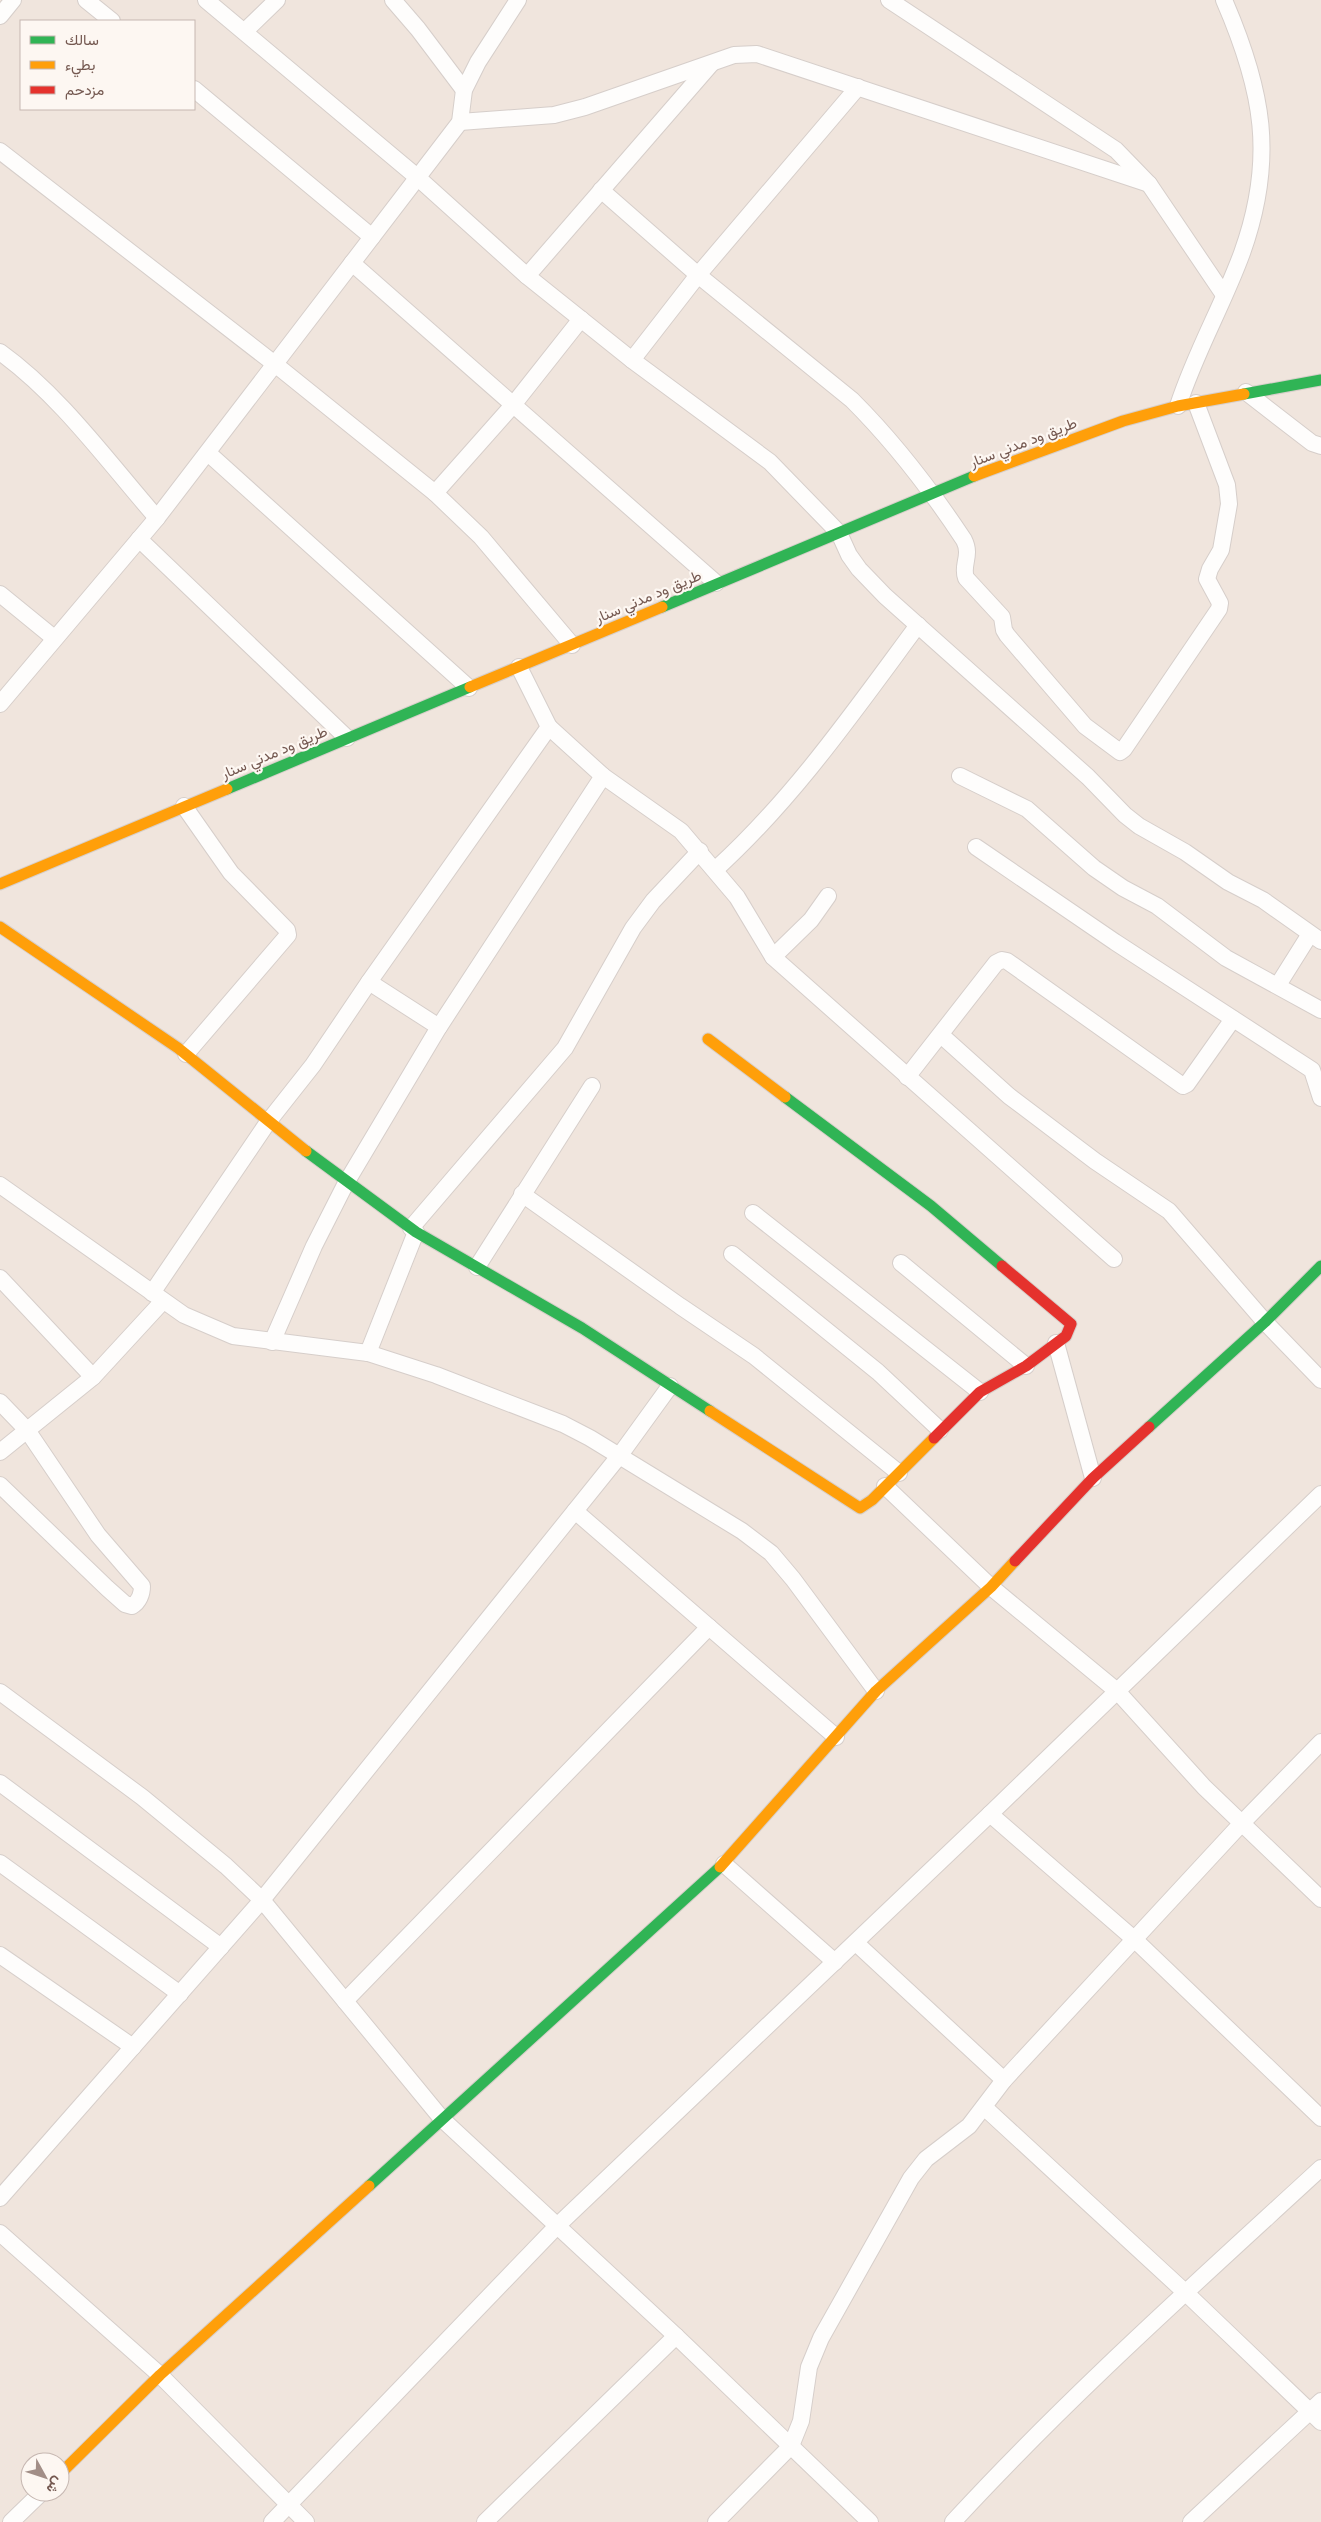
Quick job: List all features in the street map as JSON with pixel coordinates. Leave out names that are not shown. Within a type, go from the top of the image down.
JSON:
[{"type":"main road","name":"طريق ود مدني سنار","points":[[0,884],[716,583],[933,493],[1069,440],[1123,421],[1178,406],[1246,392],[1321,380]]},
{"type":"main road","points":[[0,927],[186,1054],[346,1183],[413,1230],[582,1328],[860,1508],[872,1500],[980,1392],[1026,1366],[1070,1330],[1071,1324],[1065,1316],[931,1206],[708,1039]]},
{"type":"main road","points":[[70,2464],[160,2374],[724,1864],[876,1691],[991,1587],[1093,1478],[1265,1322],[1321,1266]]},
{"type":"street","points":[[0,16],[13,0]]},
{"type":"street","points":[[86,0],[111,20]]},
{"type":"street","points":[[206,0],[417,177],[527,276],[632,360],[770,462],[839,533],[849,555],[859,569],[918,625],[1074,764],[1126,816],[1139,826],[1185,852],[1228,882],[1263,900],[1316,938],[1278,985]]},
{"type":"street","points":[[245,31],[277,0]]},
{"type":"street","points":[[392,0],[418,29],[464,90]]},
{"type":"street","points":[[0,704],[157,518],[276,365],[460,122],[464,90],[478,62],[518,0]]},
{"type":"street","points":[[889,0],[1116,150],[1150,184],[1224,295]]},
{"type":"street","points":[[1178,406],[1188,375],[1242,253],[1253,217],[1260,179],[1262,133],[1254,78],[1240,37],[1224,0]]},
{"type":"street","points":[[460,122],[554,115],[585,107],[734,55],[757,54],[1150,184]]},
{"type":"street","points":[[527,276],[713,62]]},
{"type":"street","points":[[632,360],[698,275],[858,87]]},
{"type":"street","points":[[195,90],[372,237]]},
{"type":"street","points":[[0,151],[276,365],[435,493],[481,537],[572,645]]},
{"type":"street","points":[[601,190],[698,275],[852,400],[874,422],[933,493],[968,548],[964,573],[966,578],[1002,617],[1004,630],[1007,635],[1085,726],[1120,752],[1124,750],[1219,609],[1220,603],[1207,579],[1210,569],[1221,550],[1229,504],[1227,485],[1196,402]]},
{"type":"street","points":[[352,263],[716,583]]},
{"type":"street","points":[[435,493],[513,405],[581,319]]},
{"type":"street","points":[[0,352],[31,377],[58,405],[157,518]]},
{"type":"street","points":[[1246,392],[1312,443],[1321,446]]},
{"type":"street","points":[[208,453],[469,688]]},
{"type":"street","points":[[139,539],[347,738]]},
{"type":"street","points":[[0,594],[54,638]]},
{"type":"street","points":[[716,869],[764,824],[857,708],[918,625]]},
{"type":"street","points":[[519,667],[549,728],[603,776],[668,819],[700,850],[737,896],[773,957],[907,1078],[1114,1259]]},
{"type":"street","points":[[0,1452],[93,1377],[158,1297],[268,1122],[313,1065],[369,982],[549,728]]},
{"type":"street","points":[[272,1342],[314,1246],[346,1183],[439,1027],[603,776]]},
{"type":"street","points":[[960,776],[1027,810],[1094,868],[1123,888],[1157,906],[1226,958],[1321,1010]]},
{"type":"street","points":[[184,806],[231,873],[287,930],[288,935],[186,1054]]},
{"type":"street","points":[[976,847],[1052,900],[1233,1019],[1316,1065],[1321,1098]]},
{"type":"street","points":[[368,1353],[413,1230],[565,1048],[632,928],[653,901],[700,850]]},
{"type":"street","points":[[773,957],[812,920],[828,896]]},
{"type":"street","points":[[907,1078],[996,962],[1002,960],[1007,961],[1183,1086],[1187,1084],[1233,1019]]},
{"type":"street","points":[[369,982],[439,1027]]},
{"type":"street","points":[[940,1035],[1009,1096],[1095,1161],[1169,1212],[1265,1322],[1321,1380]]},
{"type":"street","points":[[477,1267],[592,1086]]},
{"type":"street","points":[[0,1185],[184,1315],[209,1327],[233,1336],[368,1353],[436,1375],[563,1424],[620,1455],[742,1531],[771,1554],[876,1691]]},
{"type":"street","points":[[522,1194],[754,1356],[899,1473]]},
{"type":"street","points":[[753,1212],[980,1392]]},
{"type":"street","points":[[732,1254],[878,1372],[940,1430]]},
{"type":"street","points":[[901,1263],[1026,1366]]},
{"type":"street","points":[[0,1278],[93,1377]]},
{"type":"street","points":[[1056,1343],[1093,1478]]},
{"type":"street","points":[[0,2198],[262,1900],[620,1455],[670,1386]]},
{"type":"street","points":[[0,1402],[27,1430],[98,1534],[142,1586],[142,1592],[136,1603],[132,1606],[125,1604],[0,1485]]},
{"type":"street","points":[[885,1486],[991,1587],[1117,1692],[1241,1824],[1321,1898]]},
{"type":"street","points":[[272,2522],[557,2226],[856,1943],[1321,1494]]},
{"type":"street","points":[[575,1511],[836,1737]]},
{"type":"street","points":[[345,2001],[710,1627]]},
{"type":"street","points":[[0,1692],[142,1797],[226,1866],[262,1900],[442,2119],[676,2336],[870,2522]]},
{"type":"street","points":[[716,2522],[791,2446],[801,2421],[809,2367],[821,2338],[901,2195],[926,2159],[969,2126],[1004,2080],[1241,1824],[1321,1742]]},
{"type":"street","points":[[0,1783],[221,1947]]},
{"type":"street","points":[[990,1814],[1134,1939],[1321,2118]]},
{"type":"street","points":[[0,1863],[180,1994]]},
{"type":"street","points":[[724,1864],[835,1962]]},
{"type":"street","points":[[856,1943],[1004,2080]]},
{"type":"street","points":[[0,1955],[133,2047]]},
{"type":"street","points":[[984,2107],[1317,2411],[1190,2522]]},
{"type":"street","points":[[953,2522],[1021,2450],[1321,2168]]},
{"type":"street","points":[[0,2233],[160,2374],[306,2522]]},
{"type":"street","points":[[486,2522],[676,2336]]},
{"type":"street","points":[[11,2522],[32,2502]]},
{"type":"shaded area","points":[[0,0],[1321,0],[1321,2522],[0,2522]]},
{"type":"traffic: fast","points":[[1244,394],[1321,380]]},
{"type":"traffic: fast","points":[[662,607],[974,476]]},
{"type":"traffic: fast","points":[[227,789],[470,687]]},
{"type":"traffic: fast","points":[[785,1097],[931,1206],[1002,1266]]},
{"type":"traffic: fast","points":[[306,1151],[416,1232],[582,1328],[710,1411]]},
{"type":"traffic: fast","points":[[1149,1427],[1265,1322],[1321,1266]]},
{"type":"traffic: fast","points":[[369,2186],[720,1867]]},
{"type":"traffic: slow","points":[[974,476],[1123,421],[1178,406],[1244,394]]},
{"type":"traffic: slow","points":[[470,687],[662,607]]},
{"type":"traffic: slow","points":[[0,884],[227,789]]},
{"type":"traffic: slow","points":[[0,927],[178,1048],[306,1151]]},
{"type":"traffic: slow","points":[[708,1039],[785,1097]]},
{"type":"traffic: slow","points":[[710,1411],[860,1508],[872,1500],[934,1438]]},
{"type":"traffic: slow","points":[[720,1867],[876,1691],[991,1587],[1015,1561]]},
{"type":"traffic: slow","points":[[70,2464],[160,2375],[369,2186]]},
{"type":"traffic: jam","points":[[934,1438],[980,1392],[1026,1366],[1066,1336],[1071,1324],[1002,1266]]},
{"type":"traffic: jam","points":[[1015,1561],[1093,1478],[1149,1427]]}]
